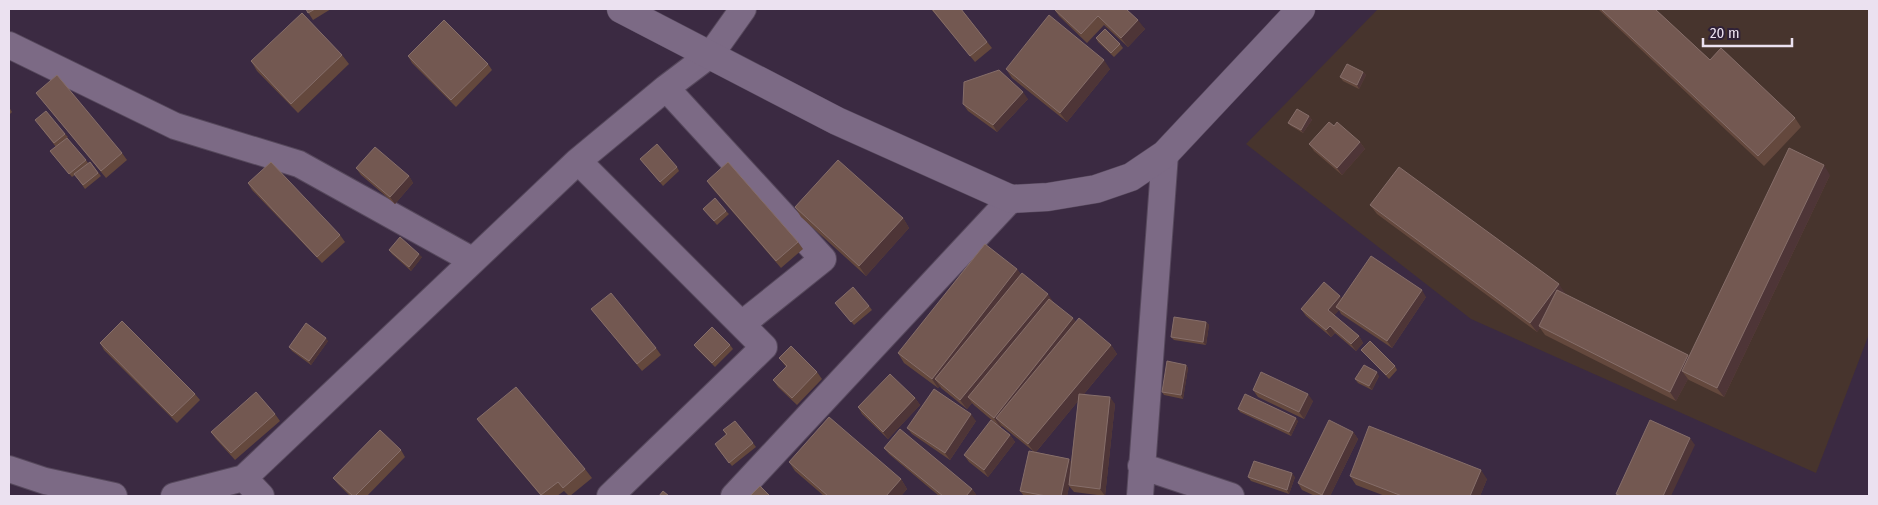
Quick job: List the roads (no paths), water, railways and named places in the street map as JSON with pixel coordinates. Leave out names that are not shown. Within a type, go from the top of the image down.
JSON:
[{"type":"main road","points":[[621,9],[837,121],[1011,199],[1048,197],[1096,189],[1131,177],[1165,154],[1301,9]]},
{"type":"street","points":[[174,496],[252,487],[472,260],[578,161],[666,88],[711,54],[744,9]]},
{"type":"street","points":[[9,45],[175,126],[299,164],[472,260]]},
{"type":"street","points":[[666,88],[823,259],[742,324]]},
{"type":"street","points":[[1140,496],[1165,154]]},
{"type":"street","points":[[578,161],[764,347],[610,496]]},
{"type":"street","points":[[734,496],[1011,199]]},
{"type":"street","points":[[1141,466],[1231,496]]},
{"type":"street","points":[[9,469],[45,481],[114,496]]}]
